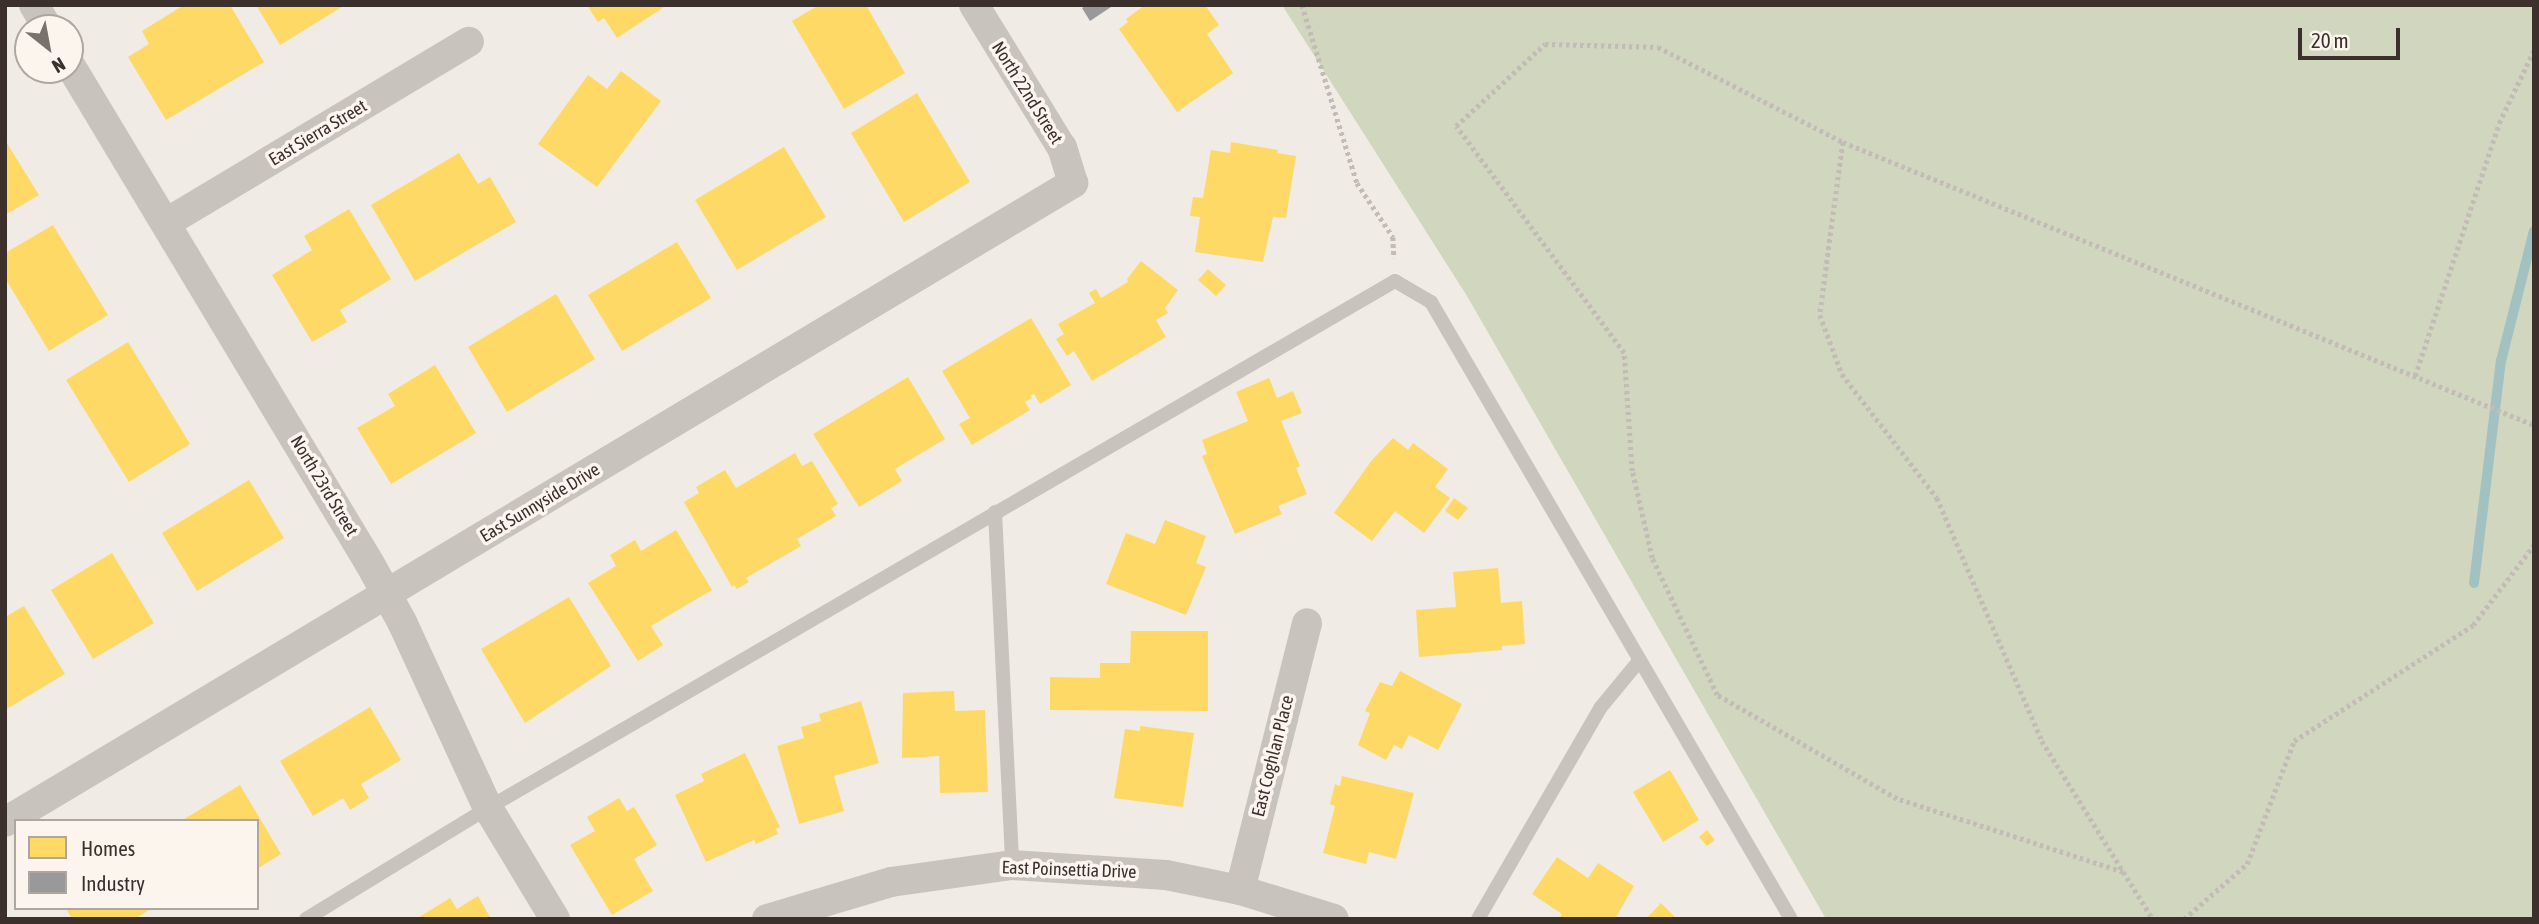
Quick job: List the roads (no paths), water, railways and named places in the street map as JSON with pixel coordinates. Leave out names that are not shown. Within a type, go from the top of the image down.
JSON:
[{"type":"street","name":"North 22nd Street","points":[[974,5],[1062,148],[1073,183]]},
{"type":"street","name":"East Sierra Street","points":[[166,223],[469,42]]},
{"type":"street","name":"North 23rd Street","points":[[82,84],[387,594],[488,808],[555,919]]},
{"type":"street","name":"East Sunnyside Drive","points":[[5,822],[1073,183]]},
{"type":"street","name":"East Coghlan Place","points":[[1240,890],[1307,623]]},
{"type":"street","name":"East Poinsettia Drive","points":[[767,919],[891,882],[1012,864],[1166,875],[1240,890],[1332,918]]},
{"type":"lane","points":[[306,919],[488,808],[1395,281],[1432,302],[1791,919]]},
{"type":"lane","points":[[995,512],[1012,864]]},
{"type":"lane","points":[[1478,919],[1601,707],[1639,661]]},
{"type":"waterway","points":[[2474,583],[2501,361],[2534,231]]}]
